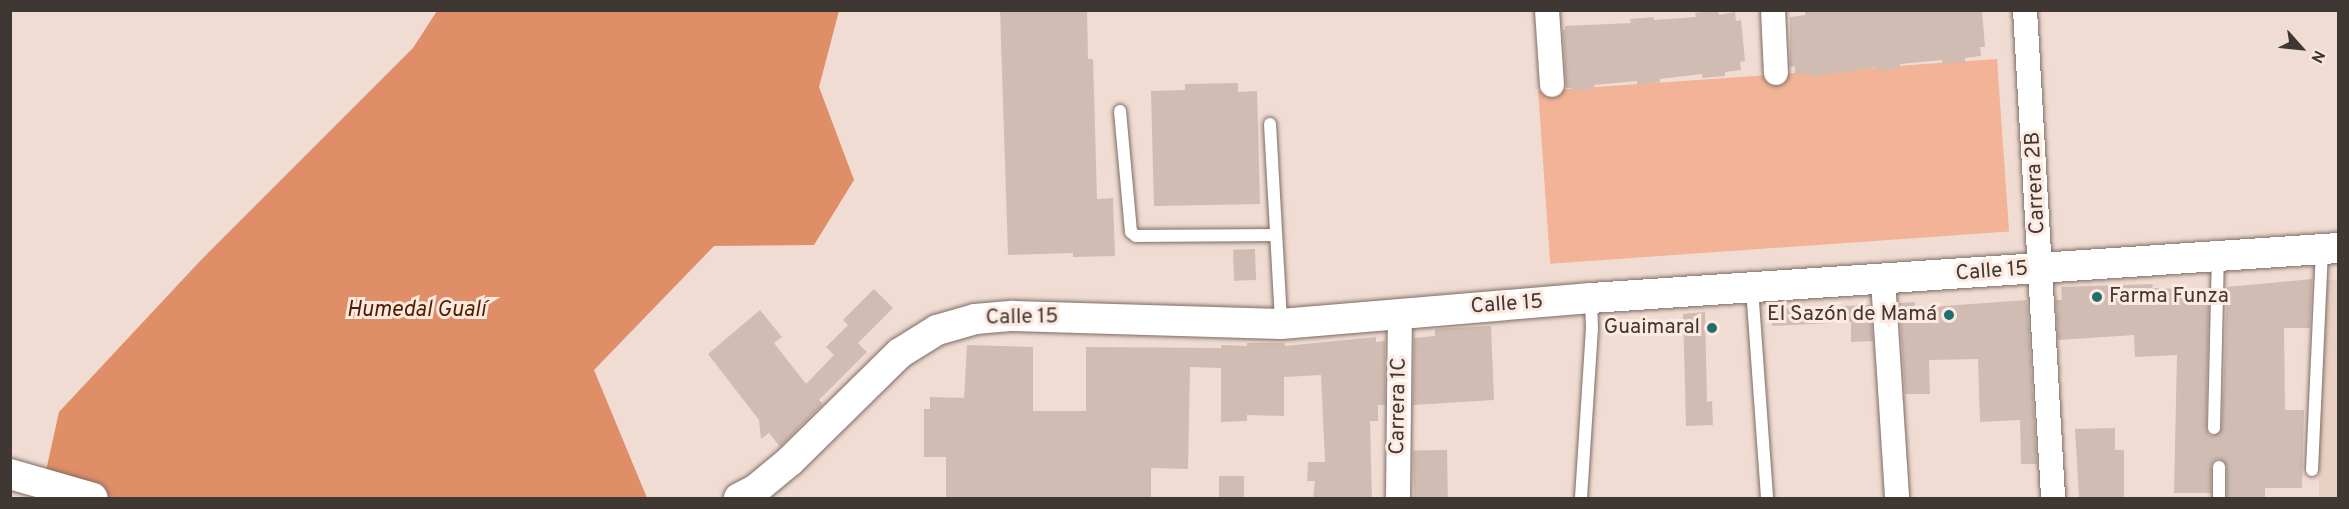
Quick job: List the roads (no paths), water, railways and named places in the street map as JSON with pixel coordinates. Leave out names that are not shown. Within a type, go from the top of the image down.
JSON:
[{"type":"street","points":[[1547,10],[1552,85]]},
{"type":"street","points":[[1773,10],[1776,73]]},
{"type":"street","name":"Carrera 2B","points":[[2025,10],[2053,498]]},
{"type":"street","name":"Calle 15","points":[[739,498],[755,489],[790,461],[900,353],[937,330],[975,319],[1013,316],[1281,324],[1591,298],[2330,249]]},
{"type":"street","points":[[1883,280],[1897,498]]},
{"type":"street","name":"Carrera 1C","points":[[1398,498],[1400,313]]},
{"type":"street","points":[[10,474],[93,498]]},
{"type":"lane","points":[[1120,111],[1131,232],[1136,236],[1275,235]]},
{"type":"lane","points":[[1270,124],[1281,324]]},
{"type":"lane","points":[[2312,470],[2330,249]]},
{"type":"lane","points":[[2214,428],[2218,256]]},
{"type":"lane","points":[[1752,288],[1767,498]]},
{"type":"lane","points":[[1581,498],[1592,328],[1591,298]]},
{"type":"lane","points":[[2219,468],[2219,498]]},
{"type":"water","name":"Humedal Gualí","points":[[437,11],[839,11],[819,87],[854,180],[814,245],[714,246],[594,370],[647,498],[40,498],[59,412],[201,260],[413,48]]},
{"type":"place","name":"Farma Funza","points":[[2097,297]]},
{"type":"place","name":"El Sazón de Mamá","points":[[1949,315]]},
{"type":"place","name":"Guaimaral","points":[[1712,328]]}]
